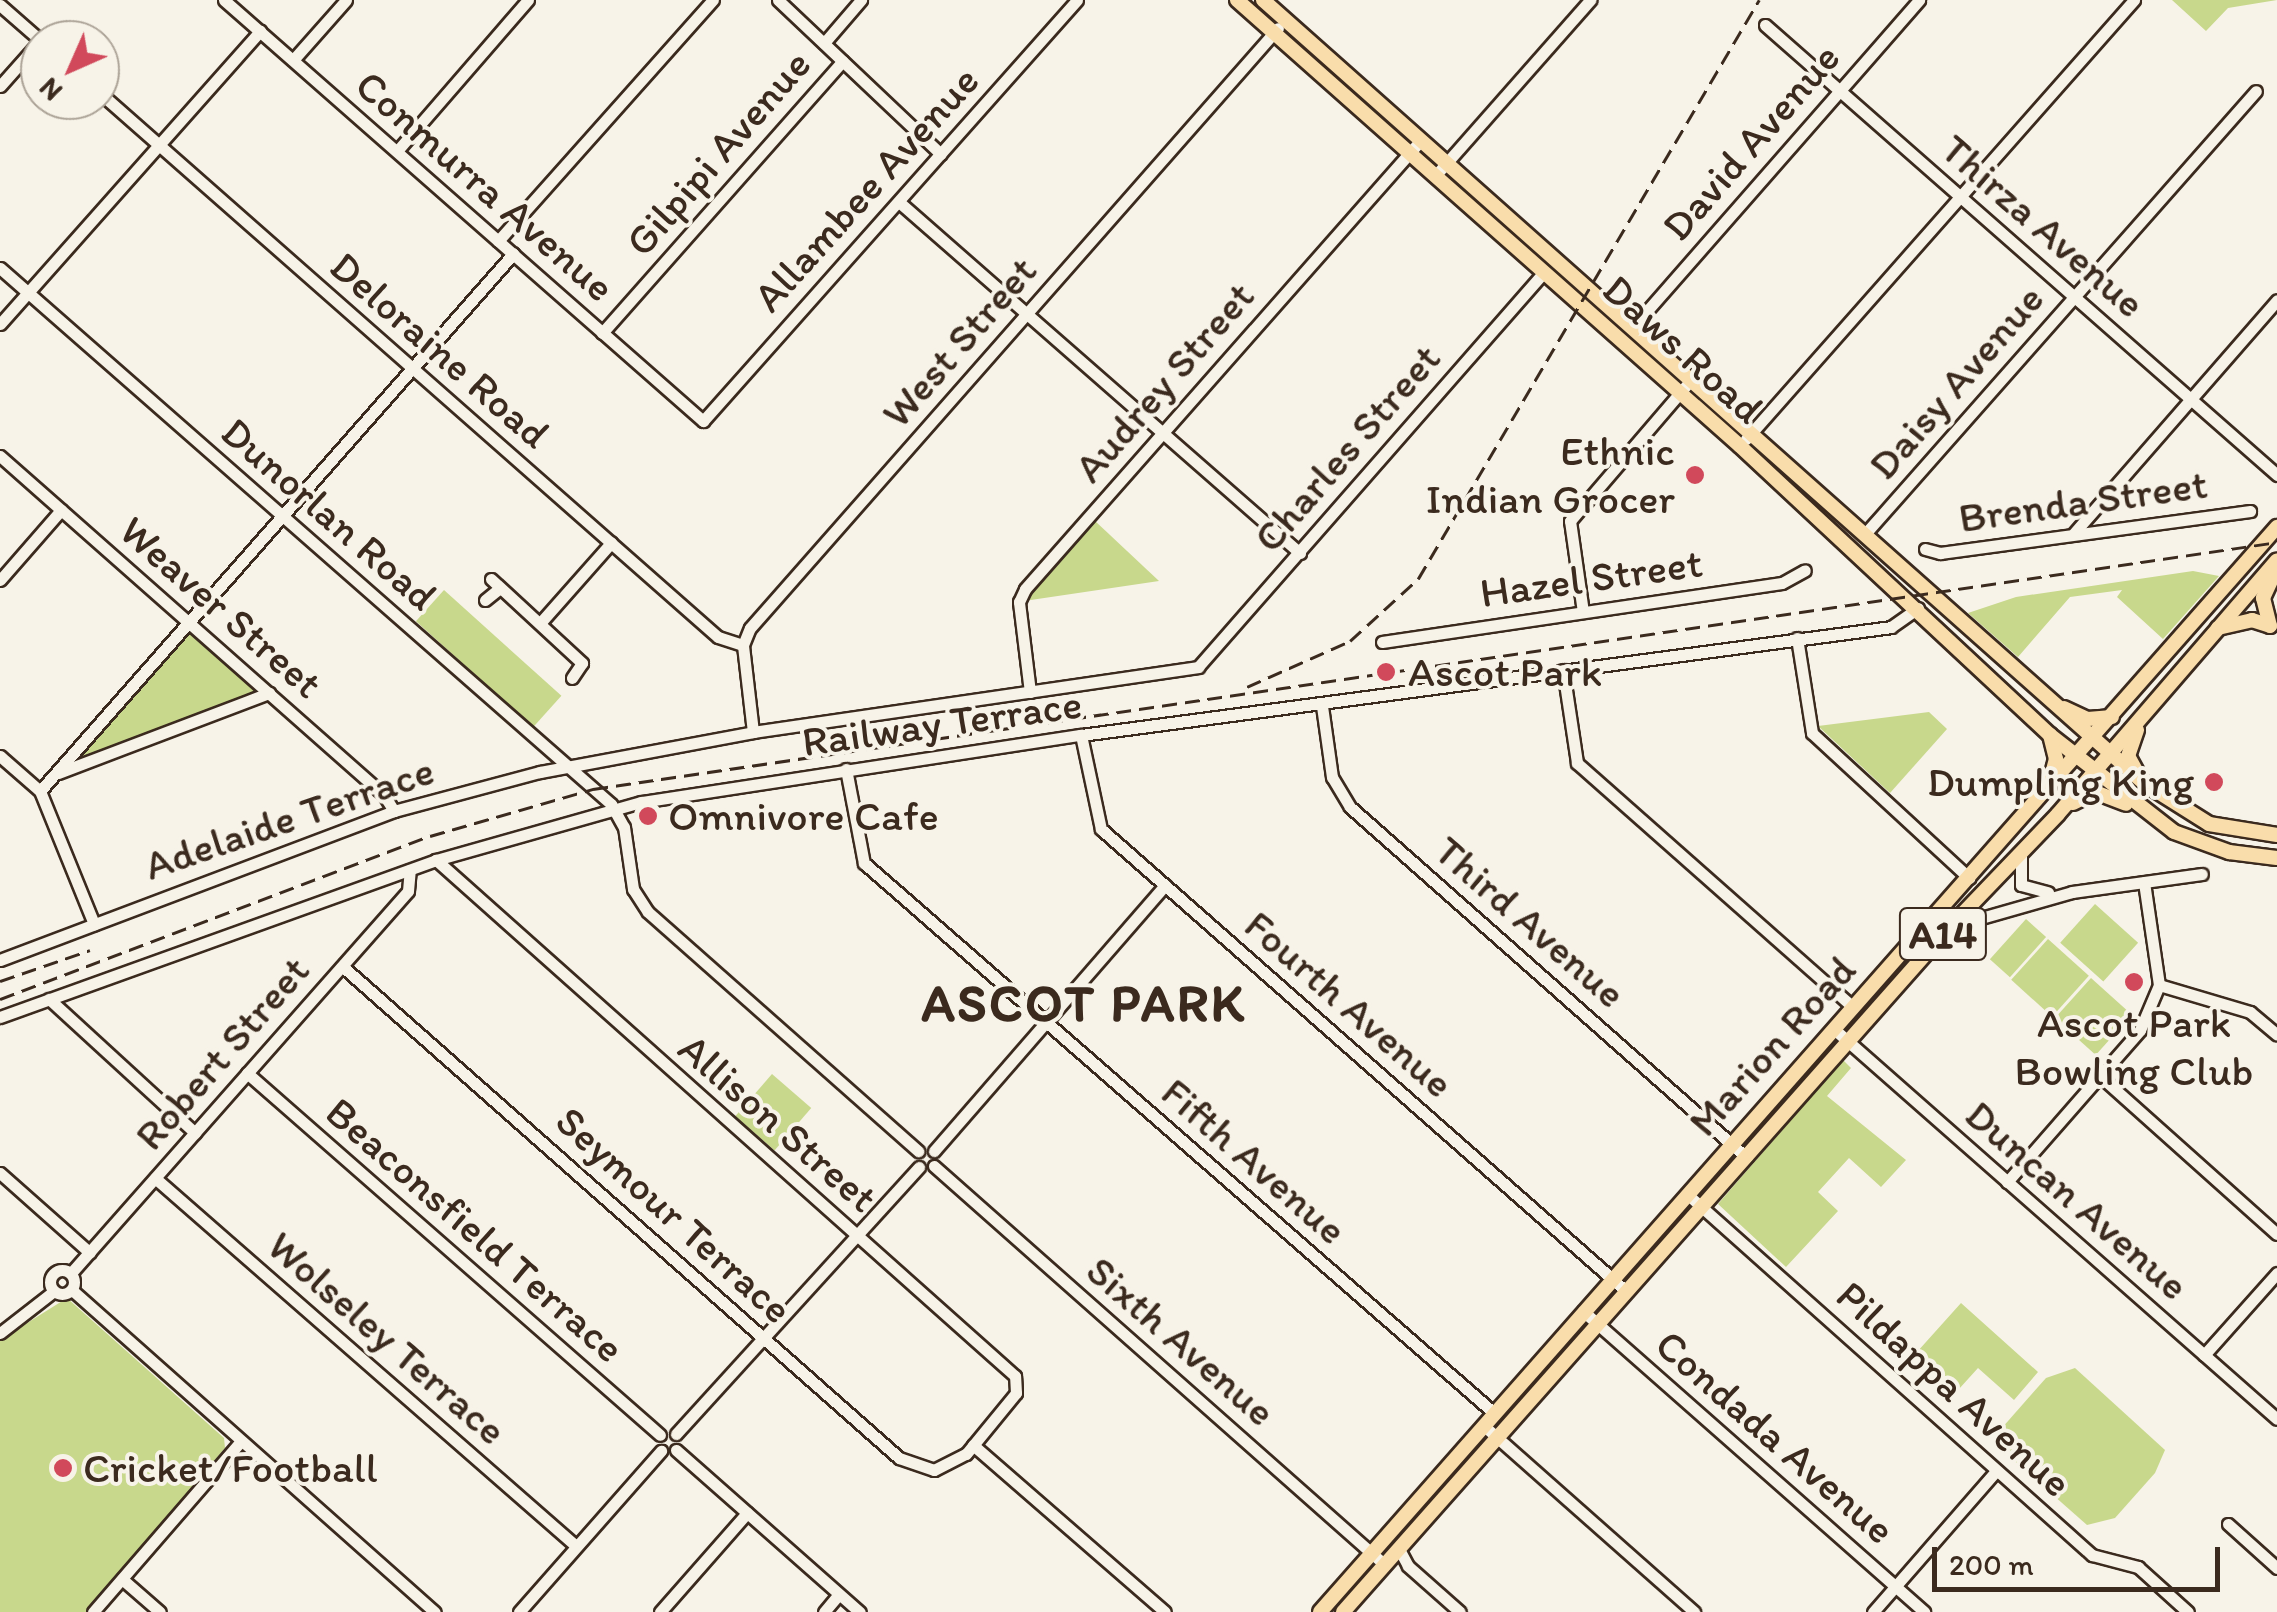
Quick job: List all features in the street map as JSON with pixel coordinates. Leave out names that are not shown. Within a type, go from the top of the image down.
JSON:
[{"type":"main road","name":"Daws Road","points":[[1236,0],[1740,446],[2050,734],[2153,818]]},
{"type":"main road","name":"Daws Road","points":[[1263,0],[1692,380],[2033,690],[2144,783],[2208,824],[2277,836]]},
{"type":"main road","name":"Marion Road","points":[[1320,1612],[2277,527]]},
{"type":"main road","name":"Marion Road","points":[[1343,1612],[1948,928],[2058,814],[2277,560]]},
{"type":"main road","points":[[2274,629],[2264,598],[2277,568]]},
{"type":"main road","points":[[2216,629],[2252,620],[2274,629]]},
{"type":"main road","points":[[2033,690],[2088,718],[2112,716]]},
{"type":"main road","points":[[2144,783],[2128,756],[2147,712]]},
{"type":"main road","points":[[2047,790],[2056,758],[2050,734]]},
{"type":"main road","points":[[2058,814],[2095,792],[2199,843],[2277,858]]},
{"type":"street","name":"Conmurra Avenue","points":[[224,0],[703,422]]},
{"type":"street","points":[[293,60],[346,0]]},
{"type":"street","points":[[396,152],[528,0]]},
{"type":"street","points":[[498,240],[713,0]]},
{"type":"street","points":[[778,0],[941,154]]},
{"type":"street","points":[[824,43],[862,0]]},
{"type":"street","name":"Allambee Avenue","points":[[703,422],[1076,0]]},
{"type":"street","points":[[1435,176],[1590,0]]},
{"type":"street","name":"David Avenue","points":[[1632,328],[1920,0]]},
{"type":"street","points":[[1740,446],[2134,0]]},
{"type":"street","points":[[0,5],[20,23]]},
{"type":"street","name":"West Street","points":[[743,645],[758,618],[1285,20]]},
{"type":"street","name":"Thirza Avenue","points":[[1766,25],[2277,475]]},
{"type":"street","points":[[0,324],[260,31]]},
{"type":"street","name":"Gilpipi Avenue","points":[[602,333],[843,61]]},
{"type":"street","points":[[0,86],[20,64]]},
{"type":"street","name":"Daisy Avenue","points":[[1864,535],[2256,91]]},
{"type":"street","name":"Deloraine Road","points":[[120,112],[718,637],[743,645]]},
{"type":"street","name":"Audrey Street","points":[[1030,692],[1020,602],[1026,589],[1421,140]]},
{"type":"street","points":[[899,202],[1300,553]]},
{"type":"street","points":[[40,790],[513,254]]},
{"type":"street","name":"Dunorlan Road","points":[[0,268],[615,808]]},
{"type":"street","name":"Charles Street","points":[[1198,666],[1544,272]]},
{"type":"street","points":[[2074,532],[2277,300]]},
{"type":"street","points":[[1583,612],[1570,520],[1692,380]]},
{"type":"street","name":"Weaver Street","points":[[0,456],[384,795],[394,810]]},
{"type":"street","points":[[0,580],[62,510]]},
{"type":"street","name":"Brenda Street","points":[[1925,548],[1940,553],[2250,511]]},
{"type":"street","points":[[541,622],[611,543]]},
{"type":"street","name":"Hazel Street","points":[[1382,642],[1782,584],[1805,570]]},
{"type":"street","points":[[485,600],[495,584],[541,622],[582,663],[572,678]]},
{"type":"street","name":"Railway Terrace","points":[[0,1016],[436,860],[615,808],[1082,735],[1892,627],[1918,608]]},
{"type":"street","points":[[1796,638],[1812,734],[1969,878]]},
{"type":"street","points":[[743,645],[754,732]]},
{"type":"street","name":"Adelaide Terrace","points":[[0,960],[394,810],[566,767],[754,732],[1198,666]]},
{"type":"street","points":[[1563,670],[1577,763],[1853,1007]]},
{"type":"street","points":[[54,774],[269,693]]},
{"type":"street","name":"Third Avenue","points":[[1322,706],[1332,777],[1350,807],[1746,1156]]},
{"type":"street","name":"Fourth Avenue","points":[[1082,735],[1101,829],[1626,1291]]},
{"type":"street","points":[[0,756],[40,790],[94,924]]},
{"type":"street","points":[[588,785],[606,758]]},
{"type":"street","name":"Fifth Avenue","points":[[846,769],[864,862],[1494,1413]]},
{"type":"street","points":[[615,808],[632,889],[648,912],[918,1151],[934,1151]]},
{"type":"street","points":[[2022,852],[2021,885],[2072,892]]},
{"type":"street","name":"Allison Street","points":[[436,860],[1016,1376],[1016,1393],[974,1445]]},
{"type":"street","name":"Robert Street","points":[[54,1291],[53,1274],[71,1273],[408,891],[410,870]]},
{"type":"street","points":[[1948,928],[2072,892],[2202,874]]},
{"type":"street","points":[[2006,1182],[2140,1030],[2159,985],[2144,882]]},
{"type":"street","points":[[676,1450],[676,1434],[919,1166],[934,1166],[934,1151],[1165,885]]},
{"type":"street","name":"Seymour Terrace","points":[[342,966],[906,1462],[934,1470],[974,1445]]},
{"type":"street","points":[[2159,985],[2250,1012],[2277,1034]]},
{"type":"street","points":[[49,999],[195,1133]]},
{"type":"street","name":"Duncan Avenue","points":[[1834,1029],[2277,1419]]},
{"type":"street","name":"Beaconsfield Terrace","points":[[248,1073],[660,1435]]},
{"type":"street","points":[[2100,1076],[2277,1234]]},
{"type":"street","points":[[918,1151],[919,1166]]},
{"type":"street","name":"Sixth Avenue","points":[[934,1166],[1385,1564]]},
{"type":"street","points":[[0,1173],[90,1252]]},
{"type":"street","name":"Wolseley Terrace","points":[[155,1178],[576,1546]]},
{"type":"street","name":"Pildappa Avenue","points":[[1686,1194],[2092,1555],[2138,1568],[2188,1612]]},
{"type":"street","points":[[71,1273],[72,1290],[434,1612]]},
{"type":"street","points":[[2204,1355],[2277,1273]]},
{"type":"street","points":[[0,1334],[54,1291],[72,1290]]},
{"type":"street","name":"Condada Avenue","points":[[1583,1312],[1924,1612]]},
{"type":"street","points":[[1483,1426],[1694,1612]]},
{"type":"street","points":[[662,1451],[660,1435],[676,1434]]},
{"type":"street","points":[[93,1612],[241,1441]]},
{"type":"street","points":[[974,1445],[1164,1612]]},
{"type":"street","points":[[519,1612],[662,1451],[676,1450],[860,1612]]},
{"type":"street","points":[[1873,1612],[1996,1471]]},
{"type":"street","points":[[660,1612],[746,1513]]},
{"type":"street","points":[[2228,1524],[2277,1568]]},
{"type":"street","points":[[1399,1549],[1408,1566],[1460,1612]]},
{"type":"street","points":[[122,1579],[160,1612]]},
{"type":"street","points":[[824,1612],[839,1594]]},
{"type":"green space","points":[[2172,0],[2277,0],[2228,8],[2206,31]]},
{"type":"green space","points":[[1094,520],[1159,581],[1024,601],[1028,592]]},
{"type":"green space","points":[[2193,571],[2219,576],[2163,639],[2117,597],[2122,590],[2070,597],[2018,657],[1968,613],[2016,597]]},
{"type":"green space","points":[[444,590],[561,696],[533,727],[416,621]]},
{"type":"green space","points":[[189,630],[259,693],[72,762]]},
{"type":"green space","points":[[1929,712],[1947,729],[1890,793],[1818,726]]},
{"type":"green space","points":[[2095,904],[2138,943],[2103,981],[2060,943]]},
{"type":"green space","points":[[2026,919],[2046,937],[2010,977],[1990,959]]},
{"type":"green space","points":[[2048,939],[2089,976],[2052,1017],[2011,980]]},
{"type":"green space","points":[[2091,978],[2132,1015],[2096,1055],[2055,1018]]},
{"type":"green space","points":[[1843,1060],[1851,1068],[1827,1096],[1906,1160],[1881,1187],[1849,1158],[1818,1192],[1838,1211],[1786,1267],[1718,1204]]},
{"type":"green space","points":[[772,1074],[811,1108],[775,1150],[735,1116]]},
{"type":"green space","points":[[67,1298],[224,1438],[225,1448],[86,1612],[0,1612],[0,1340]]},
{"type":"green space","points":[[1961,1303],[2038,1372],[2014,1400],[1978,1368],[1959,1389],[1917,1352]]},
{"type":"green space","points":[[2075,1368],[2165,1450],[2155,1473],[2115,1518],[2087,1525],[2002,1450],[2001,1429],[2046,1378]]},
{"type":"railway","points":[[1247,687],[1350,641],[1418,579],[1759,0]]},
{"type":"railway","points":[[0,999],[430,836],[593,789],[2277,542]]},
{"type":"railway","points":[[0,981],[90,950]]},
{"type":"place","name":"Ethnic Indian Grocer","points":[[1695,475]]},
{"type":"place","name":"Ascot Park","points":[[1386,672]]},
{"type":"place","name":"Dumpling King","points":[[2214,782]]},
{"type":"place","name":"Omnivore Cafe","points":[[648,816]]},
{"type":"place","name":"Ascot Park Bowling Club","points":[[2134,982]]},
{"type":"place","name":"Cricket/Football","points":[[63,1468]]},
{"type":"district","name":"ASCOT PARK","points":[[1084,1004]]}]
